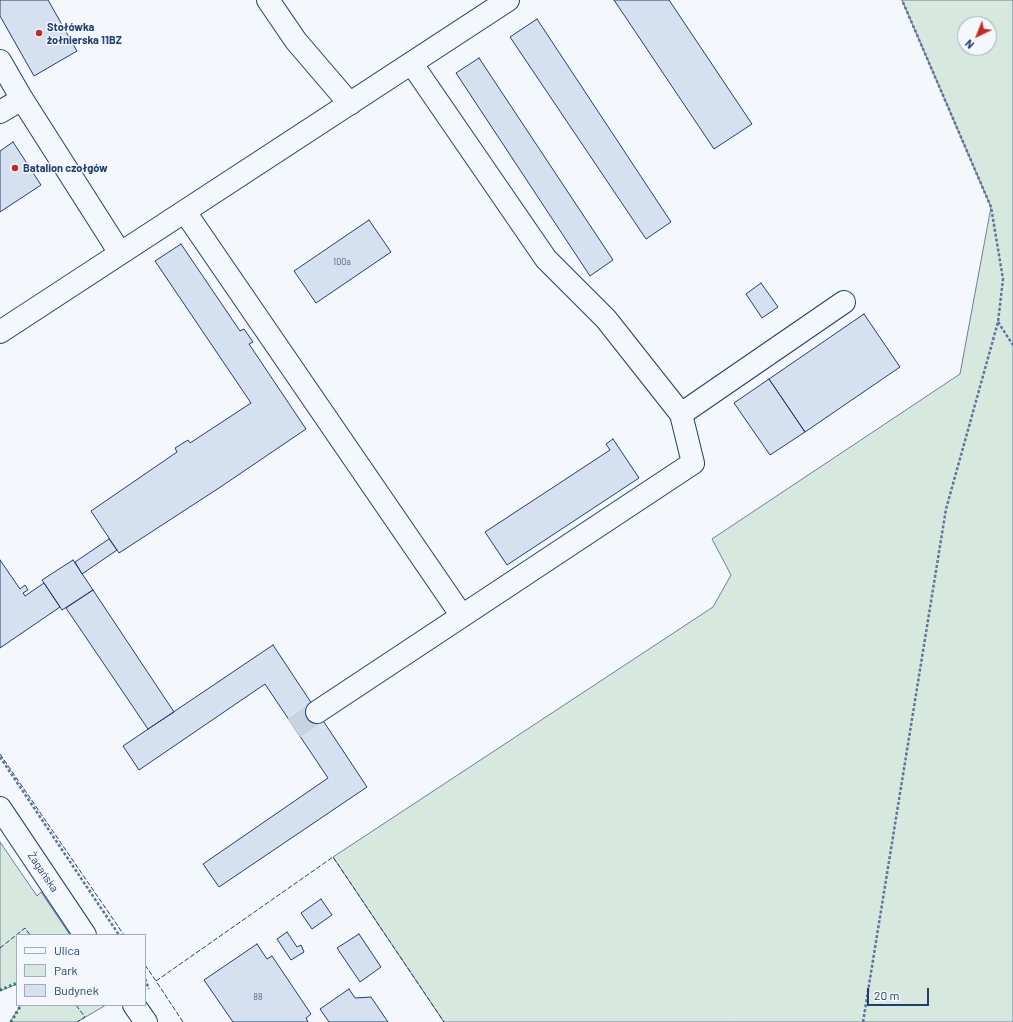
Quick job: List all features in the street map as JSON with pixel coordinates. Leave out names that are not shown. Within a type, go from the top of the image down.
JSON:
[{"type":"main road","points":[[268,0],[296,40],[350,104]]},
{"type":"main road","points":[[0,332],[508,0]]},
{"type":"main road","points":[[0,61],[120,253]]},
{"type":"main road","points":[[318,712],[692,463],[681,414],[606,319],[546,259],[412,64]]},
{"type":"main road","points":[[0,112],[22,98]]},
{"type":"main road","points":[[185,212],[462,616]]},
{"type":"main road","points":[[681,414],[844,302]]},
{"type":"main road","name":"Żagańska","points":[[0,808],[84,934]]},
{"type":"main road","points":[[135,1006],[146,1022]]},
{"type":"path","points":[[863,1022],[946,508],[998,322],[1003,279],[991,207],[902,0]]},
{"type":"path","points":[[998,322],[1013,345]]},
{"type":"path","points":[[0,757],[118,934]]},
{"type":"green space","points":[[902,0],[1013,0],[1013,1022],[444,1022],[333,857],[713,607],[731,575],[712,539],[960,374],[991,207]]},
{"type":"green space","points":[[0,842],[37,896],[41,892],[69,934],[16,934],[16,984],[0,991]]},
{"type":"green space","points":[[20,1006],[104,1006],[77,1022],[10,1022]]},
{"type":"building","name":"Stołówka żołnierska 11BZ","points":[[0,0],[48,0],[77,51],[34,76],[0,16]]},
{"type":"building","points":[[614,0],[669,0],[752,124],[714,149]]},
{"type":"building","points":[[537,19],[671,222],[646,239],[510,37]]},
{"type":"building","points":[[479,58],[613,260],[590,276],[456,73]]},
{"type":"building","name":"Batalion czołgów","points":[[13,142],[41,185],[0,212],[0,151]]},
{"type":"building","points":[[369,220],[391,252],[316,303],[294,271]]},
{"type":"building","points":[[181,244],[240,331],[244,329],[253,342],[249,344],[306,429],[119,553],[91,511],[177,452],[175,448],[188,440],[190,443],[251,403],[155,261]]},
{"type":"building","points":[[761,283],[778,307],[762,318],[746,294]]},
{"type":"building","points":[[864,314],[900,367],[805,432],[769,379]]},
{"type":"building","points":[[769,379],[805,432],[770,455],[734,403]]},
{"type":"building","points":[[613,439],[639,478],[507,565],[485,532],[610,450],[606,444]]},
{"type":"building","points":[[109,539],[117,550],[82,574],[75,562]]},
{"type":"building","points":[[0,560],[20,589],[25,585],[28,590],[23,593],[25,596],[44,583],[60,607],[0,648]]},
{"type":"building","points":[[73,560],[93,590],[62,610],[42,580]]},
{"type":"building","points":[[93,590],[174,712],[148,729],[66,608]]},
{"type":"building","points":[[273,645],[367,787],[219,887],[203,864],[328,778],[265,684],[139,770],[123,746]]},
{"type":"building","points":[[321,899],[332,915],[312,929],[301,913]]},
{"type":"building","points":[[287,932],[297,947],[301,945],[304,952],[291,960],[277,939]]},
{"type":"building","points":[[359,934],[381,967],[360,982],[337,948]]},
{"type":"building","points":[[257,944],[267,959],[272,956],[311,1014],[306,1018],[308,1022],[233,1022],[204,980]]},
{"type":"building","points":[[349,989],[355,998],[371,997],[388,1022],[329,1022],[320,1009]]},
{"type":"tunnel","points":[[294,728],[317,712]]},
{"type":"hedge","points":[[0,990],[16,983]]},
{"type":"hedge","points":[[11,1022],[20,1006]]},
{"type":"fence","points":[[0,754],[123,934]]},
{"type":"fence","points":[[183,1022],[156,981],[333,857],[444,1022]]},
{"type":"fence","points":[[18,934],[25,928],[29,934]]},
{"type":"fence","points":[[0,948],[16,935]]},
{"type":"fence","points":[[146,966],[156,981]]},
{"type":"fence","points":[[77,1006],[85,1017],[77,1022]]},
{"type":"place","name":"Stołówka żołnierska 11BZ","points":[[39,33]]},
{"type":"place","name":"Batalion czołgów","points":[[15,168]]}]
